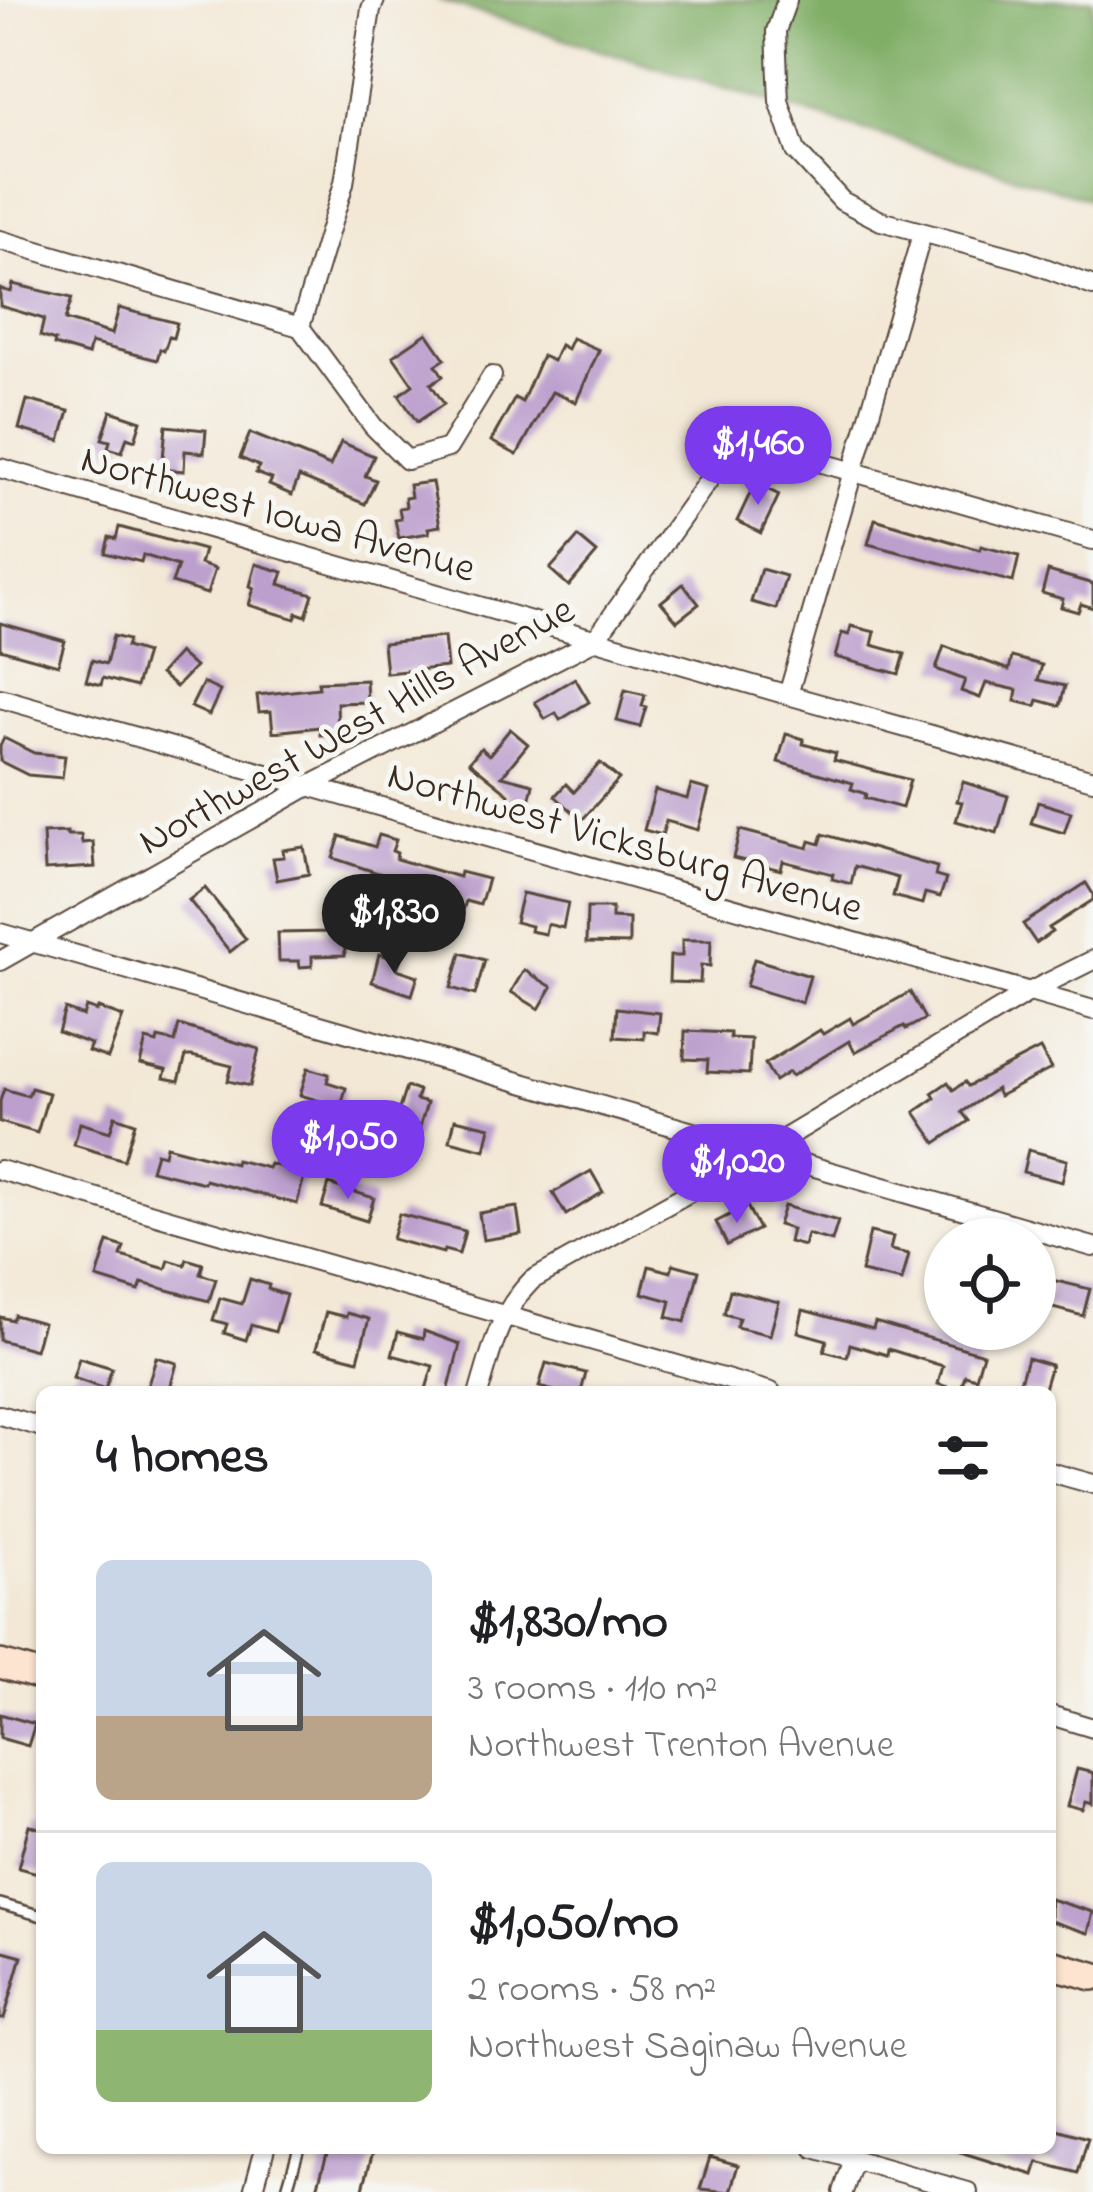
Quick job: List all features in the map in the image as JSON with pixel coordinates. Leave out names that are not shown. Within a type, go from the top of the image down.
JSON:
[{"type":"street","points":[[300,327],[344,184],[375,0]]},
{"type":"street","points":[[787,0],[776,32],[779,101],[796,151],[842,201],[881,221],[1024,260],[1093,286]]},
{"type":"street","points":[[788,695],[922,234]]},
{"type":"street","points":[[0,240],[300,327],[374,426],[407,460],[448,448],[492,376]]},
{"type":"street","name":"Northwest West Hills Avenue","points":[[0,961],[308,786],[595,640],[730,450],[766,447],[1093,540]]},
{"type":"street","name":"Northwest Iowa Avenue","points":[[0,468],[1093,780]]},
{"type":"street","name":"Northwest Vicksburg Avenue","points":[[0,698],[1093,1010]]},
{"type":"street","points":[[0,933],[1093,1246]]},
{"type":"street","points":[[481,1386],[504,1316],[532,1280],[762,1152],[1029,992],[1093,960]]},
{"type":"street","points":[[0,1170],[750,1386]]},
{"type":"street","points":[[0,1415],[36,1425]]},
{"type":"street","points":[[1056,1474],[1093,1484]]},
{"type":"street","points":[[0,1664],[36,1674]]},
{"type":"street","points":[[1056,1717],[1093,1728]]},
{"type":"street","points":[[1056,1966],[1093,1976]]},
{"type":"street","points":[[253,2192],[264,2154]]},
{"type":"street","points":[[834,2154],[968,2192]]},
{"type":"street","points":[[843,2192],[854,2160]]},
{"type":"lane","points":[[0,1904],[36,1914]]},
{"type":"lane","points":[[286,2192],[296,2154]]},
{"type":"green space","points":[[438,0],[1093,0],[1093,200]]},
{"type":"building","points":[[13,284],[72,298],[65,320],[112,334],[119,308],[177,323],[173,338],[169,337],[164,351],[160,349],[157,360],[91,343],[88,355],[54,345],[55,341],[40,336],[44,319],[0,306],[0,289],[11,292]]},
{"type":"building","points":[[427,333],[445,359],[436,365],[443,376],[431,384],[444,404],[417,422],[399,395],[413,385],[393,356]]},
{"type":"building","points":[[572,338],[599,350],[576,402],[552,392],[517,455],[491,441],[515,398],[522,402],[542,356],[553,361],[560,345],[567,349]]},
{"type":"building","points":[[27,400],[69,411],[60,441],[19,429]]},
{"type":"building","points":[[111,411],[141,421],[135,440],[127,437],[122,452],[108,448],[110,441],[102,439]]},
{"type":"building","points":[[166,426],[206,430],[204,453],[185,451],[184,471],[162,469]]},
{"type":"building","points":[[250,433],[330,466],[341,442],[374,456],[365,476],[376,480],[365,504],[299,477],[292,495],[269,485],[272,479],[256,473],[259,466],[240,458]]},
{"type":"building","points":[[432,482],[440,526],[428,528],[429,533],[399,538],[395,520],[401,519],[399,508],[406,507],[405,498],[411,497],[409,485]]},
{"type":"building","points":[[755,483],[779,495],[761,533],[737,521]]},
{"type":"building","points":[[875,519],[980,550],[981,546],[1019,556],[1013,582],[868,544]]},
{"type":"building","points":[[119,527],[204,550],[200,564],[215,569],[207,594],[172,583],[178,566],[143,555],[141,562],[105,553],[109,537],[116,539]]},
{"type":"building","points":[[578,537],[597,553],[569,586],[550,569]]},
{"type":"building","points":[[256,564],[283,572],[279,584],[313,594],[306,616],[297,613],[295,619],[249,605]]},
{"type":"building","points":[[761,569],[786,576],[776,609],[751,602]]},
{"type":"building","points":[[1048,571],[1093,584],[1093,608],[1081,604],[1078,612],[1061,607],[1063,599],[1042,593]]},
{"type":"building","points":[[683,584],[699,604],[677,621],[661,602]]},
{"type":"building","points":[[0,623],[65,641],[58,665],[0,649]]},
{"type":"building","points":[[851,626],[875,632],[872,645],[905,654],[899,674],[835,657],[842,633],[849,635]]},
{"type":"building","points":[[113,636],[128,640],[126,647],[146,653],[136,687],[103,678],[101,685],[86,681],[92,660],[106,664]]},
{"type":"building","points":[[444,637],[447,667],[386,673],[383,643]]},
{"type":"building","points":[[944,646],[1009,670],[1012,657],[1042,665],[1038,680],[1065,686],[1060,706],[1015,701],[1017,690],[986,683],[980,698],[961,691],[965,680],[936,669]]},
{"type":"building","points":[[179,653],[195,667],[176,687],[160,674]]},
{"type":"building","points":[[575,678],[589,702],[560,720],[556,713],[545,719],[535,702]]},
{"type":"building","points":[[366,680],[367,702],[337,703],[338,734],[320,735],[320,727],[273,732],[271,711],[259,712],[257,695],[319,688],[318,682]]},
{"type":"building","points":[[203,683],[220,691],[209,715],[191,707]]},
{"type":"building","points":[[625,690],[645,695],[640,727],[617,721]]},
{"type":"building","points":[[510,729],[528,744],[502,776],[533,784],[527,810],[506,804],[509,794],[469,762],[481,748],[489,755]]},
{"type":"building","points":[[786,734],[836,753],[834,760],[910,780],[902,808],[865,798],[866,794],[851,789],[853,783],[778,762]]},
{"type":"building","points":[[4,738],[34,753],[65,756],[62,778],[28,775],[0,761]]},
{"type":"building","points":[[600,763],[619,779],[582,820],[555,796],[566,784],[574,792]]},
{"type":"building","points":[[963,782],[1008,796],[997,833],[956,821]]},
{"type":"building","points":[[691,785],[709,790],[698,830],[666,821],[662,835],[644,830],[655,790],[687,799]]},
{"type":"building","points":[[1038,802],[1071,812],[1064,833],[1031,823]]},
{"type":"building","points":[[740,830],[808,848],[810,841],[820,844],[823,834],[937,867],[935,876],[946,879],[940,897],[925,893],[922,904],[893,896],[898,878],[855,866],[851,884],[832,879],[833,874],[783,861],[781,870],[733,858]]},
{"type":"building","points":[[43,833],[81,835],[82,843],[93,842],[95,867],[45,870]]},
{"type":"building","points":[[379,835],[396,840],[392,851],[396,859],[459,877],[460,872],[488,879],[480,905],[466,901],[461,916],[439,910],[444,895],[333,858],[340,836],[375,847]]},
{"type":"building","points":[[304,847],[309,874],[277,880],[273,858],[284,857],[283,850]]},
{"type":"building","points":[[1086,883],[1093,900],[1049,928],[1052,932],[1036,943],[1023,924]]},
{"type":"building","points":[[205,888],[246,939],[230,952],[189,900]]},
{"type":"building","points":[[522,893],[568,903],[563,928],[547,924],[545,934],[515,922]]},
{"type":"building","points":[[587,908],[612,908],[612,918],[629,919],[629,944],[586,943]]},
{"type":"building","points":[[329,926],[344,926],[345,955],[312,956],[312,966],[279,961],[278,933],[329,932]]},
{"type":"building","points":[[682,940],[711,940],[710,966],[701,965],[700,983],[669,982],[670,956],[682,956]]},
{"type":"building","points":[[461,953],[485,960],[475,995],[451,988]]},
{"type":"building","points":[[379,954],[400,960],[397,969],[418,976],[412,995],[372,982]]},
{"type":"building","points":[[754,959],[810,976],[802,1003],[746,986]]},
{"type":"building","points":[[524,970],[552,987],[539,1009],[511,992]]},
{"type":"building","points":[[910,992],[925,1019],[906,1029],[855,1052],[849,1041],[792,1076],[789,1072],[775,1081],[765,1064],[820,1030],[823,1034],[850,1018],[853,1024]]},
{"type":"building","points":[[86,1007],[123,1017],[108,1058],[88,1051],[91,1044],[58,1032],[65,1009],[83,1016]]},
{"type":"building","points":[[617,1008],[660,1013],[658,1033],[644,1031],[644,1039],[615,1037]]},
{"type":"building","points":[[179,1025],[259,1049],[250,1086],[228,1081],[232,1066],[192,1056],[186,1056],[179,1081],[164,1078],[166,1070],[140,1064],[146,1040],[175,1042]]},
{"type":"building","points":[[685,1031],[751,1039],[749,1074],[707,1072],[708,1060],[684,1059]]},
{"type":"building","points":[[1040,1049],[1051,1069],[999,1096],[996,1089],[962,1112],[969,1121],[936,1143],[915,1112],[935,1098],[932,1093],[948,1082],[953,1090],[965,1082],[968,1086]]},
{"type":"building","points":[[308,1068],[329,1074],[327,1082],[346,1088],[341,1107],[300,1095]]},
{"type":"building","points":[[406,1087],[419,1091],[416,1100],[427,1103],[416,1140],[402,1136],[406,1125],[395,1122]]},
{"type":"building","points":[[31,1088],[49,1093],[37,1133],[0,1122],[4,1089],[28,1096]]},
{"type":"building","points":[[115,1116],[135,1123],[124,1160],[74,1145],[80,1123],[110,1132]]},
{"type":"building","points":[[455,1119],[490,1127],[485,1150],[450,1141]]},
{"type":"building","points":[[166,1146],[235,1164],[236,1160],[268,1168],[270,1164],[305,1173],[297,1204],[151,1170],[156,1153],[164,1155]]},
{"type":"building","points":[[1028,1150],[1067,1160],[1062,1182],[1023,1172]]},
{"type":"building","points":[[591,1171],[603,1192],[566,1215],[553,1193]]},
{"type":"building","points":[[329,1184],[374,1198],[367,1221],[322,1207]]},
{"type":"building","points":[[747,1206],[759,1229],[727,1245],[716,1222]]},
{"type":"building","points":[[784,1206],[838,1221],[832,1241],[807,1234],[804,1246],[789,1242],[792,1229],[778,1225]]},
{"type":"building","points":[[517,1207],[521,1234],[483,1240],[479,1213]]},
{"type":"building","points":[[399,1214],[465,1231],[459,1254],[392,1239]]},
{"type":"building","points":[[870,1232],[893,1237],[890,1250],[909,1254],[902,1281],[861,1272]]},
{"type":"building","points":[[108,1242],[124,1247],[121,1256],[166,1269],[169,1260],[203,1264],[200,1274],[216,1279],[209,1301],[142,1283],[139,1291],[97,1278]]},
{"type":"building","points":[[673,1264],[699,1271],[685,1322],[667,1317],[671,1301],[642,1293],[649,1266],[671,1272]]},
{"type":"building","points":[[250,1279],[286,1295],[275,1332],[251,1325],[246,1340],[224,1333],[227,1324],[213,1320],[220,1298],[242,1304]]},
{"type":"building","points":[[1056,1281],[1090,1289],[1083,1316],[1056,1309]]},
{"type":"building","points":[[730,1290],[779,1302],[770,1335],[736,1327],[739,1318],[724,1314]]},
{"type":"building","points":[[803,1310],[873,1329],[875,1322],[924,1337],[924,1350],[983,1354],[976,1378],[965,1375],[962,1386],[944,1386],[938,1384],[943,1366],[888,1349],[887,1355],[850,1344],[847,1357],[824,1351],[827,1340],[798,1332]]},
{"type":"building","points":[[326,1312],[369,1319],[358,1360],[316,1349]]},
{"type":"building","points":[[14,1315],[43,1323],[35,1350],[0,1340],[0,1317],[12,1320]]},
{"type":"building","points":[[424,1331],[460,1344],[450,1386],[427,1386],[433,1366],[392,1355],[398,1332],[423,1339]]},
{"type":"building","points":[[156,1357],[177,1363],[171,1386],[148,1386]]},
{"type":"building","points":[[79,1358],[112,1368],[106,1386],[73,1378]]},
{"type":"building","points":[[1027,1358],[1051,1365],[1045,1386],[1019,1386]]},
{"type":"building","points":[[546,1363],[586,1373],[583,1386],[539,1386]]},
{"type":"building","points":[[0,1714],[35,1724],[28,1746],[0,1738]]},
{"type":"building","points":[[1077,1769],[1093,1773],[1093,1804],[1086,1802],[1083,1810],[1067,1806]]},
{"type":"building","points":[[29,1825],[36,1827],[36,1872],[18,1868]]},
{"type":"building","points":[[1056,1901],[1093,1912],[1088,1933],[1056,1923]]},
{"type":"building","points":[[0,1950],[22,1956],[4,2019],[0,2019]]},
{"type":"building","points":[[1057,2129],[1088,2138],[1078,2173],[1038,2162],[1034,2175],[966,2154],[1056,2154]]},
{"type":"building","points":[[327,2154],[372,2154],[362,2192],[316,2192]]},
{"type":"building","points":[[710,2157],[738,2165],[730,2192],[700,2189]]}]
